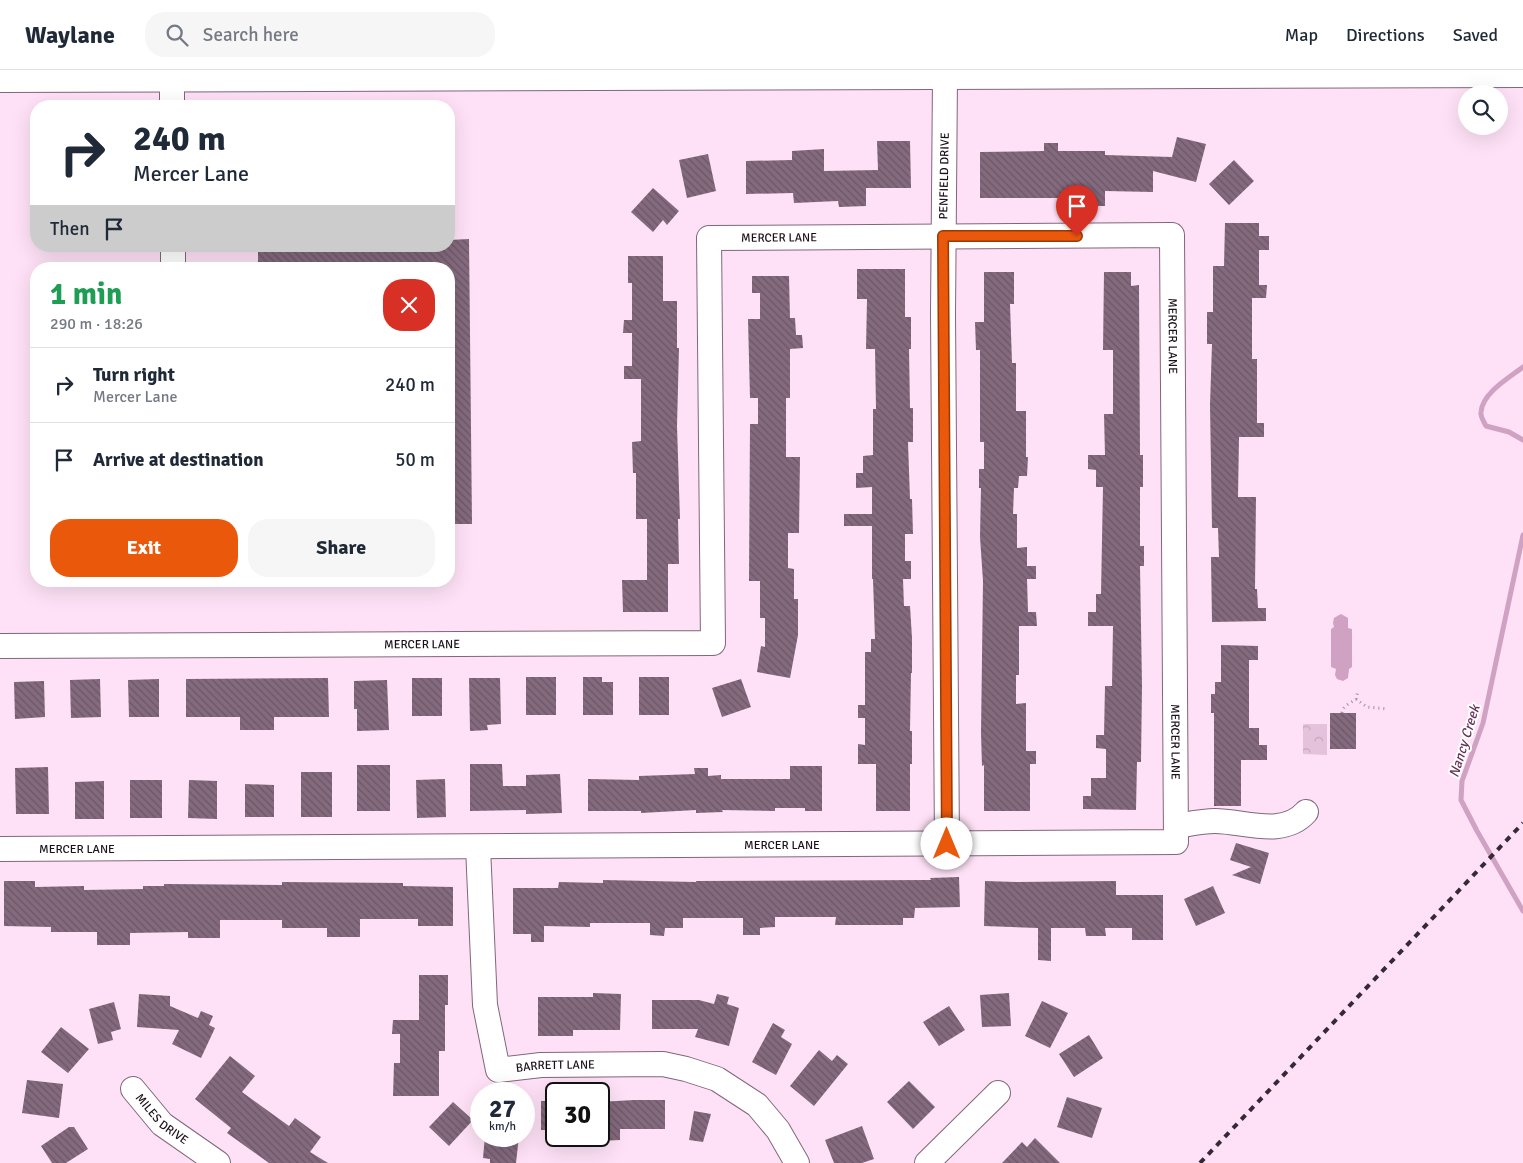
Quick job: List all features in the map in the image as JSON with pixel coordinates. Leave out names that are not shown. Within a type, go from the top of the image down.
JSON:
[{"type":"street","points":[[0,80],[906,74],[945,77],[1523,75]]},
{"type":"street","name":"PENFIELD DRIVE","points":[[945,77],[943,236],[947,844]]},
{"type":"street","points":[[172,80],[172,100]]},
{"type":"street","name":"MERCER LANE","points":[[0,646],[713,643],[710,238],[1172,235],[1176,842],[0,849]]},
{"type":"street","points":[[1176,826],[1218,821],[1250,826],[1280,826],[1294,822],[1306,812]]},
{"type":"street","name":"BARRETT LANE","points":[[478,847],[485,1005],[498,1070],[550,1065],[663,1064],[686,1068],[717,1079],[757,1105],[778,1130],[797,1163]]},
{"type":"street","name":"MILES DRIVE","points":[[133,1089],[162,1124],[218,1163]]},
{"type":"street","points":[[927,1163],[998,1093]]},
{"type":"path","points":[[1342,713],[1344,707],[1356,699],[1358,691]]},
{"type":"path","points":[[1356,699],[1366,707],[1388,709]]},
{"type":"green space","points":[[1303,724],[1327,724],[1327,755],[1303,754]]},
{"type":"shaded area","points":[[1341,614],[1348,618],[1348,628],[1352,629],[1352,667],[1349,669],[1348,678],[1343,681],[1337,679],[1335,675],[1336,669],[1331,667],[1331,629],[1334,627],[1334,618]]},
{"type":"building","points":[[1177,137],[1206,144],[1196,182],[1153,171],[1153,192],[1105,191],[1105,206],[1073,206],[1073,198],[980,198],[980,152],[1044,151],[1044,143],[1058,143],[1058,151],[1105,151],[1105,155],[1172,157]]},
{"type":"building","points":[[877,141],[910,141],[911,188],[866,188],[866,206],[839,207],[838,201],[794,203],[793,193],[746,194],[746,161],[792,160],[792,151],[824,149],[824,171],[878,170]]},
{"type":"building","points":[[708,154],[716,191],[687,198],[679,160]]},
{"type":"building","points":[[1234,160],[1254,181],[1229,205],[1209,184]]},
{"type":"building","points":[[653,188],[679,211],[667,225],[663,220],[653,232],[631,212]]},
{"type":"building","points":[[1225,223],[1259,223],[1259,236],[1269,236],[1269,250],[1259,250],[1259,285],[1267,285],[1266,298],[1252,298],[1252,359],[1257,359],[1257,423],[1264,423],[1264,437],[1239,437],[1238,497],[1256,497],[1255,589],[1257,589],[1258,608],[1266,608],[1266,621],[1212,622],[1211,557],[1219,557],[1218,528],[1212,528],[1210,405],[1212,344],[1207,344],[1207,312],[1213,312],[1213,266],[1224,266]]},
{"type":"building","points":[[469,239],[472,524],[455,524],[455,262],[258,262],[258,252],[455,252],[455,240]]},
{"type":"building","points":[[628,256],[663,256],[663,301],[677,301],[677,348],[679,348],[677,426],[680,519],[678,519],[679,564],[668,564],[668,612],[623,612],[622,580],[647,580],[647,519],[636,519],[636,473],[633,473],[632,442],[641,441],[641,379],[624,379],[624,366],[632,366],[632,333],[623,333],[624,320],[632,320],[632,283],[628,283]]},
{"type":"building","points":[[857,269],[905,269],[905,317],[911,317],[911,349],[909,349],[910,408],[913,408],[913,442],[908,442],[913,534],[905,534],[905,561],[911,561],[911,579],[903,579],[904,606],[910,606],[912,638],[910,811],[876,811],[876,764],[858,764],[858,744],[865,745],[865,718],[858,718],[858,705],[865,705],[865,652],[871,652],[871,639],[875,639],[872,526],[844,526],[844,514],[872,514],[872,487],[856,488],[856,473],[863,473],[863,456],[873,455],[873,409],[876,409],[875,349],[866,349],[867,299],[857,299]]},
{"type":"building","points":[[984,272],[1014,272],[1014,304],[1010,304],[1012,363],[1016,363],[1016,411],[1026,411],[1027,476],[1019,476],[1018,488],[1014,488],[1013,514],[1017,514],[1017,548],[1027,547],[1027,566],[1036,566],[1036,579],[1027,579],[1028,612],[1036,612],[1037,626],[1019,626],[1019,675],[1016,675],[1016,704],[1026,703],[1026,751],[1036,751],[1036,764],[1030,764],[1030,811],[984,811],[984,765],[982,766],[981,733],[983,581],[979,469],[984,469],[984,442],[980,442],[980,350],[976,350],[975,322],[984,322]]},
{"type":"building","points":[[1104,272],[1131,272],[1131,286],[1139,285],[1140,455],[1143,455],[1143,487],[1140,487],[1140,546],[1144,546],[1144,566],[1140,566],[1141,762],[1137,762],[1136,810],[1083,809],[1083,796],[1091,796],[1091,778],[1106,778],[1106,749],[1096,748],[1096,735],[1104,735],[1105,686],[1112,686],[1113,626],[1088,626],[1088,612],[1096,612],[1096,594],[1101,594],[1103,487],[1096,487],[1096,470],[1088,469],[1088,455],[1105,455],[1104,414],[1113,414],[1113,350],[1103,350]]},
{"type":"building","points":[[752,276],[789,276],[790,318],[795,318],[796,335],[802,335],[803,348],[790,349],[790,398],[786,398],[786,457],[800,457],[799,533],[788,533],[788,568],[794,569],[794,599],[798,599],[798,635],[790,678],[757,672],[761,646],[765,647],[765,618],[760,618],[760,581],[749,581],[750,424],[758,424],[758,398],[750,398],[748,319],[760,319],[760,293],[752,293]]},
{"type":"building","points":[[1221,645],[1258,646],[1258,660],[1249,660],[1249,728],[1259,728],[1259,745],[1267,745],[1267,760],[1241,760],[1241,806],[1214,806],[1214,713],[1211,713],[1211,694],[1215,694],[1215,682],[1221,682]]},
{"type":"building","points":[[526,677],[556,677],[556,715],[526,715]]},
{"type":"building","points":[[583,677],[602,677],[602,682],[613,682],[613,715],[583,715]]},
{"type":"building","points":[[639,677],[669,677],[669,715],[639,715]]},
{"type":"building","points":[[328,678],[329,717],[274,717],[274,730],[240,730],[240,717],[186,717],[186,679]]},
{"type":"building","points":[[412,678],[442,678],[442,716],[412,716]]},
{"type":"building","points":[[469,678],[500,678],[501,724],[487,725],[488,730],[470,731]]},
{"type":"building","points":[[100,679],[101,717],[71,718],[70,680]]},
{"type":"building","points":[[159,679],[159,717],[129,717],[128,680]]},
{"type":"building","points":[[741,679],[751,707],[722,717],[712,688]]},
{"type":"building","points":[[387,680],[389,730],[357,731],[357,709],[354,709],[354,681]]},
{"type":"building","points":[[44,681],[45,717],[15,719],[14,682]]},
{"type":"building","points":[[1330,713],[1356,713],[1356,749],[1330,749]]},
{"type":"building","points":[[470,764],[502,764],[503,786],[526,786],[526,775],[560,774],[562,813],[526,814],[526,810],[470,811]]},
{"type":"building","points":[[357,765],[390,765],[390,811],[357,811]]},
{"type":"building","points":[[790,766],[822,766],[822,811],[805,811],[805,808],[775,808],[775,811],[722,810],[723,812],[696,813],[696,810],[641,813],[641,811],[588,811],[588,779],[639,780],[639,776],[695,774],[694,768],[708,768],[708,776],[721,775],[721,779],[790,779]]},
{"type":"building","points":[[48,767],[49,814],[16,814],[15,768]]},
{"type":"building","points":[[301,772],[332,772],[332,817],[301,817]]},
{"type":"building","points":[[445,779],[446,817],[417,818],[416,780]]},
{"type":"building","points":[[130,780],[162,780],[162,818],[130,818]]},
{"type":"building","points":[[189,780],[217,781],[217,819],[188,818]]},
{"type":"building","points":[[104,781],[104,819],[75,819],[75,782]]},
{"type":"building","points":[[245,784],[274,785],[274,817],[245,817]]},
{"type":"building","points":[[1236,843],[1269,853],[1260,884],[1232,875],[1251,867],[1230,860]]},
{"type":"building","points":[[959,877],[960,907],[915,908],[914,918],[903,918],[903,925],[835,925],[836,917],[775,917],[775,927],[760,928],[760,935],[743,935],[743,918],[683,918],[683,928],[665,928],[664,936],[650,935],[650,923],[590,923],[590,927],[544,926],[544,942],[531,942],[531,934],[513,934],[513,888],[558,888],[559,882],[603,883],[603,880],[696,882],[931,880],[930,878]]},
{"type":"building","points":[[4,881],[35,881],[35,887],[84,886],[84,890],[143,889],[143,886],[164,886],[164,884],[282,885],[282,882],[403,883],[403,886],[453,887],[453,926],[418,926],[418,919],[360,919],[360,937],[327,937],[327,928],[282,928],[282,920],[220,920],[220,938],[188,938],[188,932],[130,933],[130,945],[97,945],[97,932],[51,932],[51,927],[4,926]]},
{"type":"building","points":[[985,881],[1116,881],[1116,895],[1163,895],[1163,940],[1132,940],[1132,928],[1105,928],[1106,936],[1086,936],[1085,928],[1051,928],[1051,961],[1038,960],[1038,928],[984,926]]},
{"type":"building","points":[[1213,886],[1225,913],[1196,926],[1184,899]]},
{"type":"building","points":[[419,975],[448,975],[448,1005],[445,1005],[445,1051],[439,1051],[439,1096],[393,1096],[394,1063],[400,1063],[400,1034],[392,1034],[393,1020],[419,1020]]},
{"type":"building","points":[[593,993],[621,994],[620,1030],[573,1030],[573,1036],[538,1036],[538,997],[593,997]]},
{"type":"building","points":[[1009,993],[1011,1026],[982,1027],[980,995]]},
{"type":"building","points":[[139,994],[170,996],[170,1006],[198,1018],[201,1011],[213,1016],[209,1025],[215,1028],[201,1058],[172,1044],[179,1030],[137,1027]]},
{"type":"building","points":[[717,994],[729,997],[727,1004],[739,1008],[729,1046],[695,1037],[698,1029],[652,1029],[652,1000],[699,1000],[714,1004]]},
{"type":"building","points":[[1042,1001],[1068,1013],[1050,1048],[1025,1036]]},
{"type":"building","points":[[114,1002],[121,1029],[111,1032],[113,1040],[98,1044],[89,1009]]},
{"type":"building","points":[[949,1006],[965,1030],[939,1046],[923,1022]]},
{"type":"building","points":[[773,1023],[785,1030],[781,1037],[792,1044],[776,1075],[752,1062]]},
{"type":"building","points":[[61,1027],[89,1049],[68,1073],[41,1052]]},
{"type":"building","points":[[1089,1035],[1103,1058],[1074,1077],[1059,1054]]},
{"type":"building","points":[[819,1050],[832,1061],[837,1055],[848,1064],[814,1106],[790,1086]]},
{"type":"building","points":[[230,1056],[255,1076],[242,1092],[289,1126],[295,1118],[321,1137],[310,1152],[328,1163],[269,1163],[227,1133],[231,1128],[195,1099]]},
{"type":"building","points":[[27,1080],[63,1084],[59,1118],[22,1113]]},
{"type":"building","points":[[909,1081],[935,1107],[913,1129],[887,1102]]},
{"type":"building","points":[[1067,1097],[1102,1108],[1092,1138],[1057,1127]]},
{"type":"building","points":[[665,1100],[665,1129],[620,1129],[620,1140],[610,1140],[610,1101]]},
{"type":"building","points":[[541,1101],[545,1101],[545,1130],[541,1130]]},
{"type":"building","points":[[453,1102],[470,1117],[470,1123],[449,1146],[429,1127]]},
{"type":"building","points":[[694,1111],[711,1114],[703,1142],[689,1140]]},
{"type":"building","points":[[862,1126],[874,1159],[862,1163],[834,1163],[825,1140]]},
{"type":"building","points":[[69,1127],[74,1127],[88,1149],[66,1163],[52,1163],[41,1146]]},
{"type":"building","points":[[1035,1138],[1060,1163],[1002,1163],[1022,1142],[1027,1147]]},
{"type":"building","points":[[484,1147],[518,1147],[516,1163],[490,1163],[490,1159],[483,1158]]},
{"type":"waterway","name":"Nancy Creek","points":[[1523,367],[1491,392],[1486,398],[1481,414],[1486,426],[1509,432],[1523,440]]},
{"type":"waterway","name":"Nancy Creek","points":[[1523,535],[1483,723],[1462,781],[1461,800],[1523,911]]},
{"type":"railway","points":[[1200,1163],[1523,823]]},
{"type":"route","points":[[947,844],[942,314],[943,236],[1077,236]]}]
